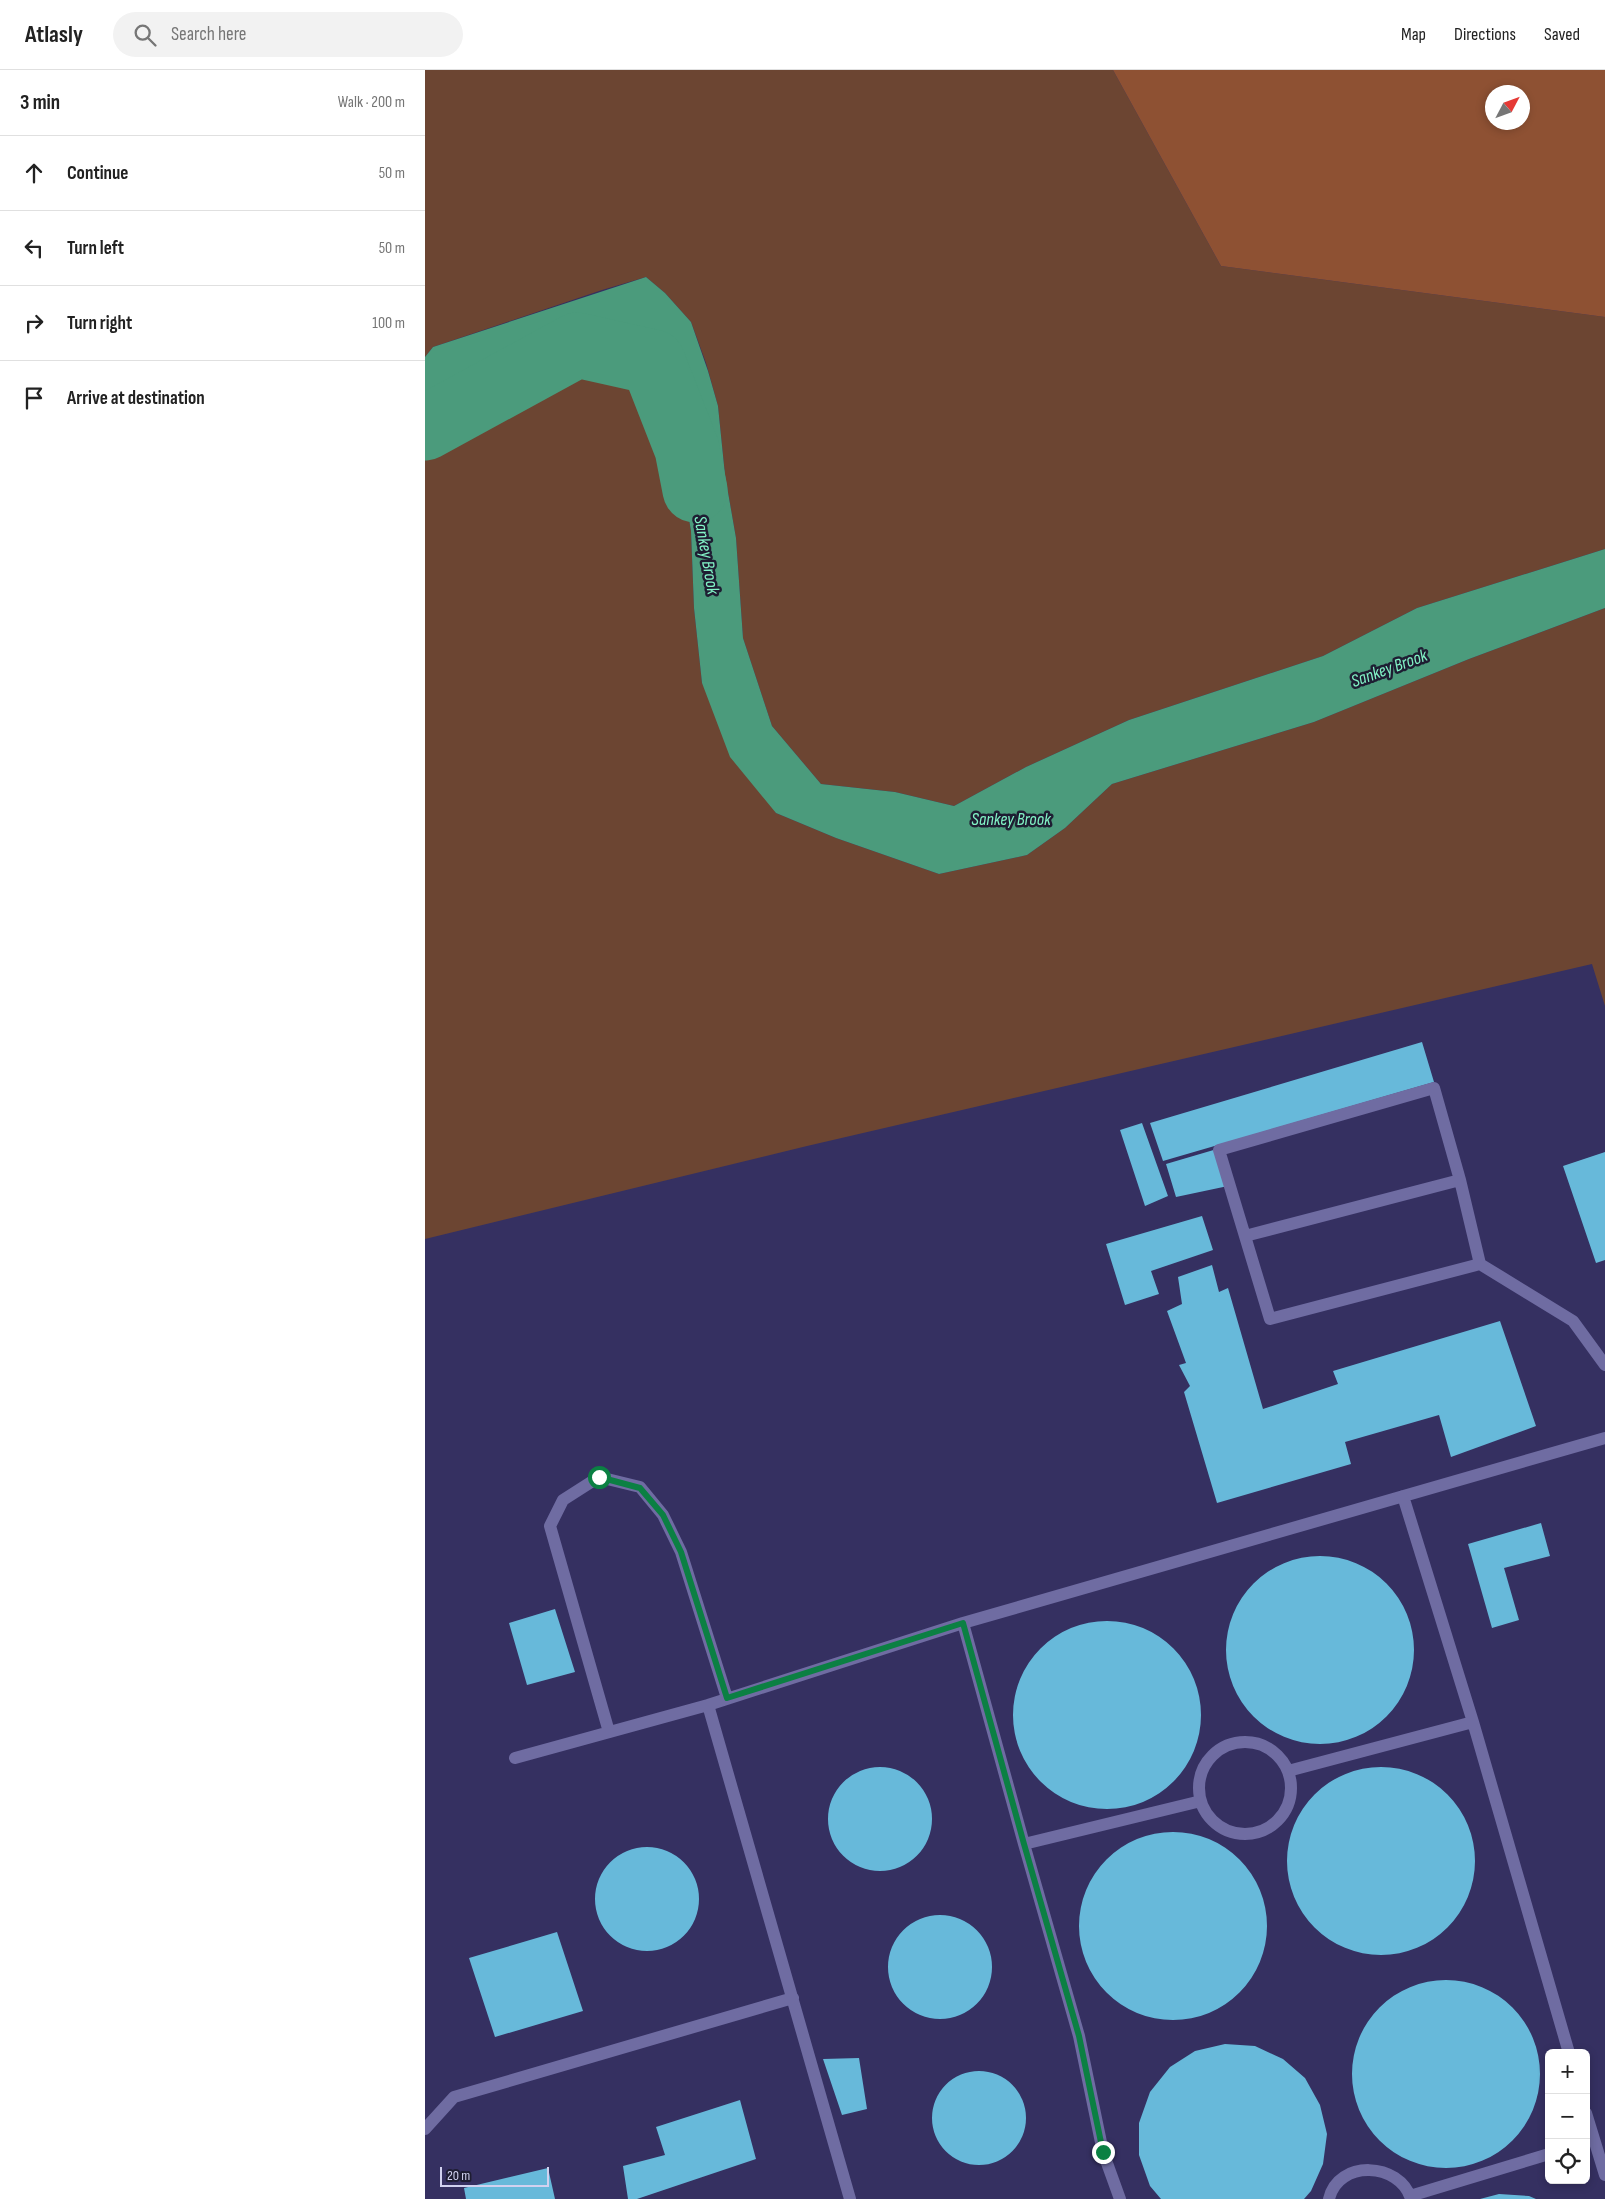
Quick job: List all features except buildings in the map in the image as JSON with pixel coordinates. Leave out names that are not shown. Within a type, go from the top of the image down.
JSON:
[{"type":"lane","points":[[1479,1264],[1460,1180],[1434,1088],[1219,1150],[1270,1319],[1479,1264],[1573,1321],[1605,1365]]},
{"type":"lane","points":[[1245,1236],[1460,1180]]},
{"type":"lane","points":[[515,1758],[708,1704],[963,1623],[1605,1438]]},
{"type":"lane","points":[[609,1732],[549,1526],[563,1500],[599,1477],[640,1488],[663,1515],[681,1552],[727,1698]]},
{"type":"lane","points":[[1403,1496],[1473,1722],[1568,2049]]},
{"type":"lane","points":[[963,1623],[1079,2036],[1103,2152],[1120,2199]]},
{"type":"lane","points":[[708,1704],[851,2199]]},
{"type":"lane","points":[[1288,1771],[1473,1722]]},
{"type":"lane","points":[[1238,1742],[1253,1742],[1268,1748],[1281,1757],[1288,1771],[1292,1785],[1291,1800],[1284,1814],[1274,1825],[1261,1832],[1246,1834],[1231,1832],[1218,1826],[1207,1815],[1201,1801],[1199,1785],[1202,1770],[1211,1757],[1223,1747],[1238,1742]]},
{"type":"lane","points":[[1024,1844],[1201,1801]]},
{"type":"lane","points":[[425,2129],[427,2124],[453,2097],[793,1998]]},
{"type":"lane","points":[[1590,2125],[1605,2175]]},
{"type":"lane","points":[[1329,2199],[1337,2183],[1349,2174],[1363,2169],[1391,2174],[1402,2184],[1410,2198],[1545,2155]]},
{"type":"shaded area","points":[[425,70],[1113,70],[1221,266],[1605,317],[1605,549],[1417,608],[1323,656],[1129,720],[1026,767],[954,806],[895,792],[821,784],[772,726],[743,638],[736,538],[725,475],[718,406],[706,363],[691,322],[665,293],[646,277],[433,347],[425,357]]},
{"type":"shaded area","points":[[1113,70],[1605,70],[1605,317],[1221,266]]},
{"type":"shaded area","points":[[633,349],[668,393],[691,531],[694,608],[702,683],[776,813],[836,838],[939,874],[1027,855],[1065,828],[1112,784],[1314,722],[1469,659],[1605,608],[1605,1006],[1592,964],[807,1146],[425,1239],[425,420],[452,405],[566,352]]},
{"type":"water","name":"Sankey Brook","points":[[646,277],[665,293],[691,322],[708,371],[718,406],[725,475],[736,538],[743,638],[772,726],[821,784],[895,792],[954,806],[1026,767],[1129,720],[1323,656],[1417,608],[1605,549],[1605,608],[1469,659],[1314,722],[1112,784],[1065,828],[1027,855],[939,874],[836,838],[776,813],[730,757],[702,683],[694,608],[691,531],[668,393],[633,349],[566,352],[452,405],[425,420],[425,357],[433,347]]},
{"type":"waterway","name":"Sankey Brook","points":[[425,428],[577,345],[653,362],[687,449],[695,490]]},
{"type":"route","points":[[599,1477],[640,1488],[663,1515],[681,1552],[727,1698],[963,1623],[1079,2036],[1103,2152]]}]
